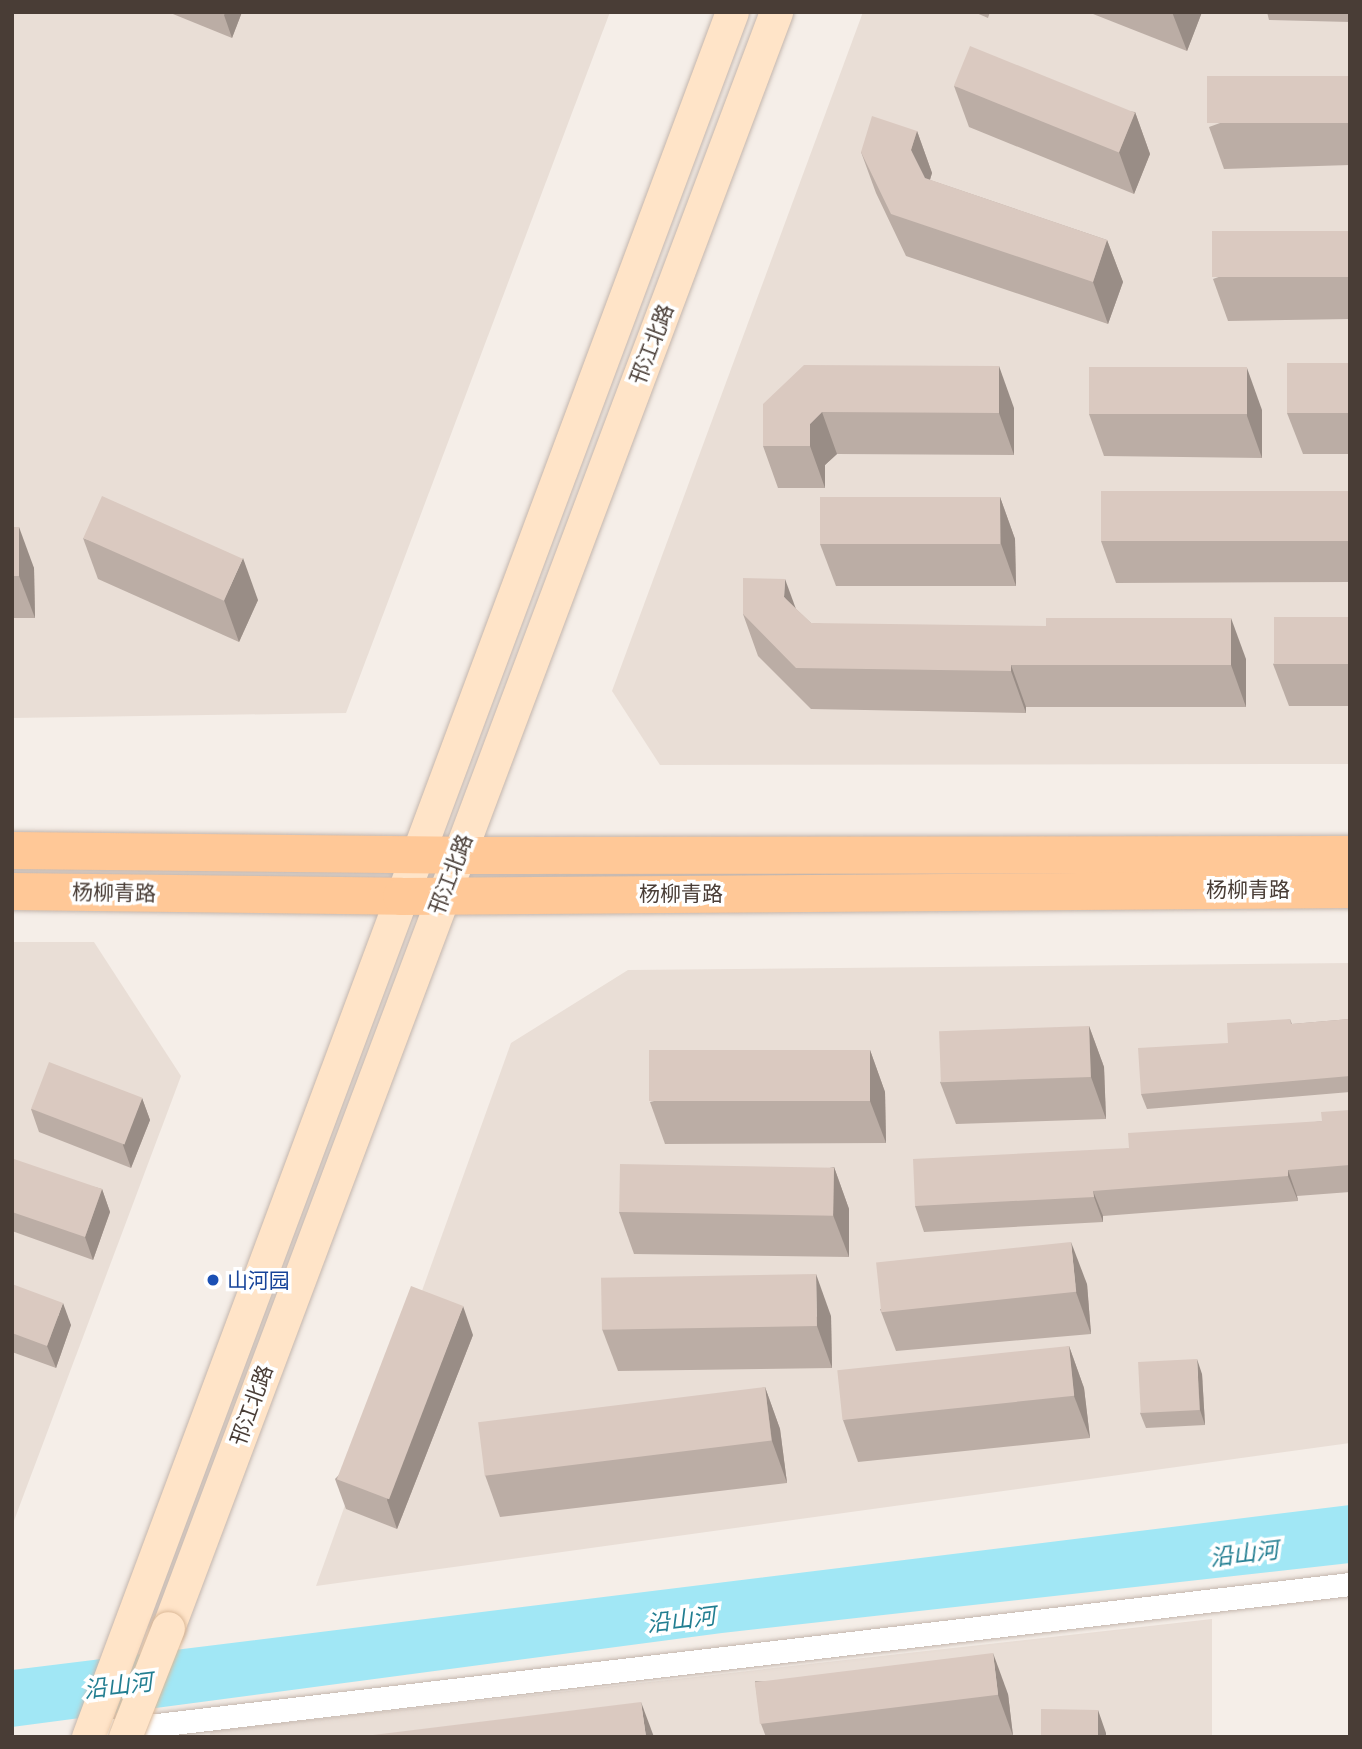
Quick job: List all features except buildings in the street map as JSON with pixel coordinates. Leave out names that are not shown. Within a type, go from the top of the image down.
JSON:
[{"type":"main road","name":"邗江北路","points":[[89,1735],[732,12]]},
{"type":"main road","name":"邗江北路","points":[[125,1737],[776,12]]},
{"type":"main road","name":"杨柳青路","points":[[12,850],[458,855],[1350,854]]},
{"type":"main road","name":"杨柳青路","points":[[12,891],[401,896],[1350,889]]},
{"type":"street","points":[[89,1735],[1350,1584]]},
{"type":"shaded area","points":[[12,12],[610,12],[346,713],[12,718]]},
{"type":"shaded area","points":[[863,12],[1350,12],[1350,764],[660,765],[612,691]]},
{"type":"shaded area","points":[[12,942],[94,942],[181,1076],[12,1526]]},
{"type":"shaded area","points":[[1350,963],[1350,1443],[316,1586],[511,1043],[628,970]]},
{"type":"shaded area","points":[[1212,1619],[1212,1737],[209,1737],[211,1731]]},
{"type":"water","name":"沿山河","points":[[1350,1505],[1350,1563],[722,1633],[12,1727],[12,1670]]},
{"type":"place","name":"山河园","points":[[213,1280]]}]
